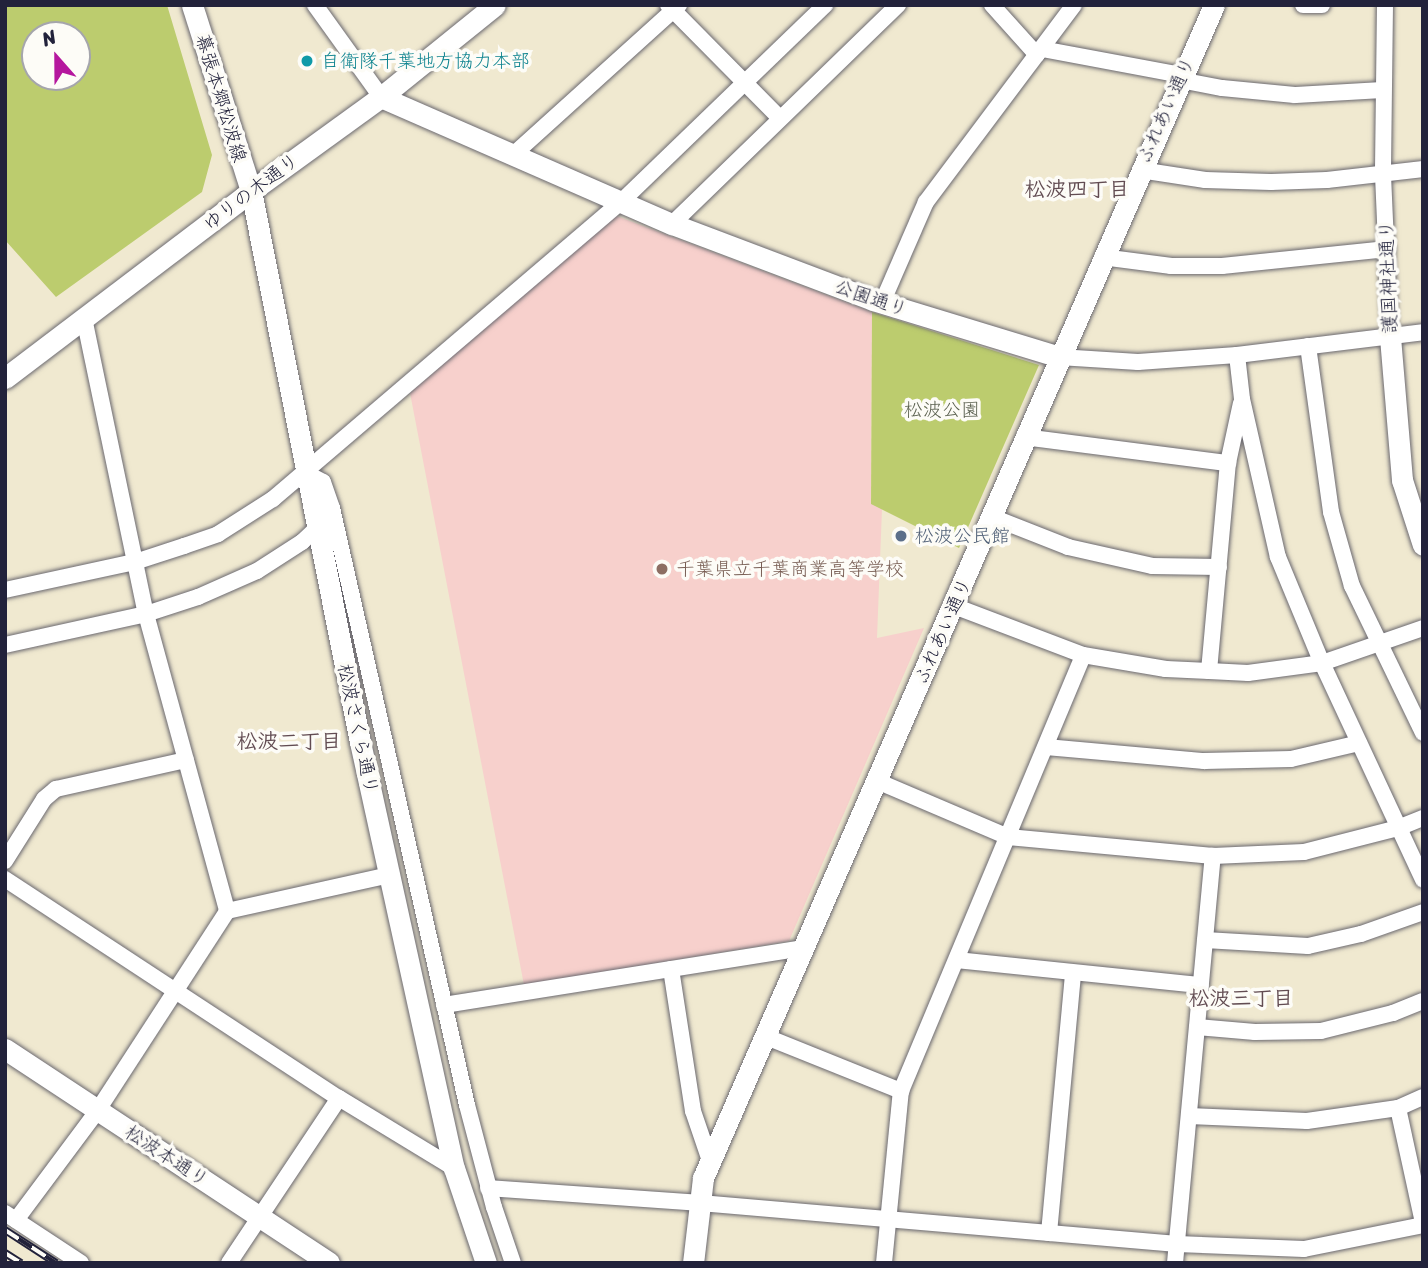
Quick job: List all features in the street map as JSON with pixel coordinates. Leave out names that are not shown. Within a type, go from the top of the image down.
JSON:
[{"type":"street","name":"幕張本郷松波線","points":[[192,5],[250,191]]},
{"type":"street","points":[[315,5],[381,97]]},
{"type":"street","name":"ゆりの木通り","points":[[5,378],[250,191],[381,97],[495,5]]},
{"type":"street","points":[[5,590],[135,562],[218,534],[247,517],[306,473],[621,202],[824,5]]},
{"type":"street","points":[[671,224],[898,5]]},
{"type":"street","points":[[992,5],[1040,52],[1180,77],[1222,88],[1295,95],[1383,90]]},
{"type":"street","points":[[882,303],[926,202],[1073,5]]},
{"type":"street","name":"ふれあい通り","points":[[693,1263],[703,1178],[710,1161],[954,606],[1180,77],[1214,5]]},
{"type":"street","points":[[1303,5],[1322,5]]},
{"type":"street","name":"護国神社通り","points":[[1385,5],[1383,175],[1390,337],[1402,480],[1423,545]]},
{"type":"street","points":[[513,155],[673,7],[780,118]]},
{"type":"street","name":"公園通り","points":[[381,97],[671,224],[882,303],[1059,357],[1138,362],[1237,355],[1423,332]]},
{"type":"street","points":[[1140,170],[1205,180],[1271,182],[1383,175],[1423,169]]},
{"type":"street","name":"松波さくら通り","points":[[250,191],[389,875],[454,1168],[486,1263]]},
{"type":"street","points":[[1102,257],[1171,266],[1222,266],[1387,249]]},
{"type":"street","points":[[84,318],[146,614],[227,911]]},
{"type":"street","points":[[1308,346],[1331,512],[1352,586],[1423,733]]},
{"type":"street","points":[[1237,355],[1242,398],[1278,557],[1322,663],[1423,880]]},
{"type":"street","points":[[1209,671],[1228,463],[1242,398]]},
{"type":"street","points":[[1024,438],[1228,463]]},
{"type":"street","points":[[306,473],[323,482],[332,508],[488,1188],[513,1263]]},
{"type":"street","points":[[992,517],[1068,547],[1152,566],[1219,567]]},
{"type":"street","points":[[5,645],[146,614],[208,593],[257,571],[302,542],[317,528]]},
{"type":"street","points":[[954,606],[1083,654],[1166,669],[1248,673],[1322,663],[1423,628]]},
{"type":"street","points":[[884,1263],[901,1091],[1083,654]]},
{"type":"street","points":[[1046,747],[1204,761],[1291,760],[1359,743]]},
{"type":"street","points":[[5,860],[44,799],[56,789],[186,760]]},
{"type":"street","points":[[877,781],[1008,836],[1213,856],[1304,852],[1398,828],[1423,818]]},
{"type":"street","points":[[1175,1263],[1213,856]]},
{"type":"street","points":[[81,1263],[10,1217],[98,1110],[227,911],[389,875]]},
{"type":"street","points":[[5,878],[339,1098],[454,1168]]},
{"type":"street","points":[[1205,940],[1308,946],[1361,934],[1423,912]]},
{"type":"street","points":[[444,1004],[803,948]]},
{"type":"street","points":[[957,960],[1201,985]]},
{"type":"street","points":[[671,969],[694,1111],[710,1161]]},
{"type":"street","points":[[1049,1233],[1073,973]]},
{"type":"street","points":[[1197,1027],[1255,1032],[1321,1031],[1393,1013],[1423,1001]]},
{"type":"street","points":[[764,1035],[901,1091]]},
{"type":"street","name":"松波本通り","points":[[5,1049],[328,1263]]},
{"type":"street","points":[[1189,1116],[1307,1121],[1398,1108],[1423,1097]]},
{"type":"street","points":[[229,1263],[339,1098]]},
{"type":"street","points":[[488,1188],[700,1203],[1177,1244],[1304,1249],[1423,1224],[1398,1108]]},
{"type":"shaded area","name":"千葉県立千葉商業高等学校","points":[[614,215],[872,312],[871,503],[882,509],[877,638],[924,628],[789,941],[524,985],[410,393]]},
{"type":"green space","points":[[5,5],[167,5],[212,155],[202,192],[56,297],[5,240]]},
{"type":"green space","name":"松波公園","points":[[872,312],[1039,365],[959,548],[871,504]]},
{"type":"railway","points":[[5,1230],[56,1263]]},
{"type":"railway","points":[[5,1253],[21,1263]]},
{"type":"place","name":"自衛隊千葉地方協力本部","points":[[307,61]]},
{"type":"place","name":"松波公民館","points":[[901,536]]},
{"type":"place","name":"千葉県立千葉商業高等学校","points":[[662,569]]},
{"type":"district","name":"松波四丁目","points":[[1077,189]]},
{"type":"district","name":"松波二丁目","points":[[289,741]]},
{"type":"district","name":"松波三丁目","points":[[1241,998]]}]
